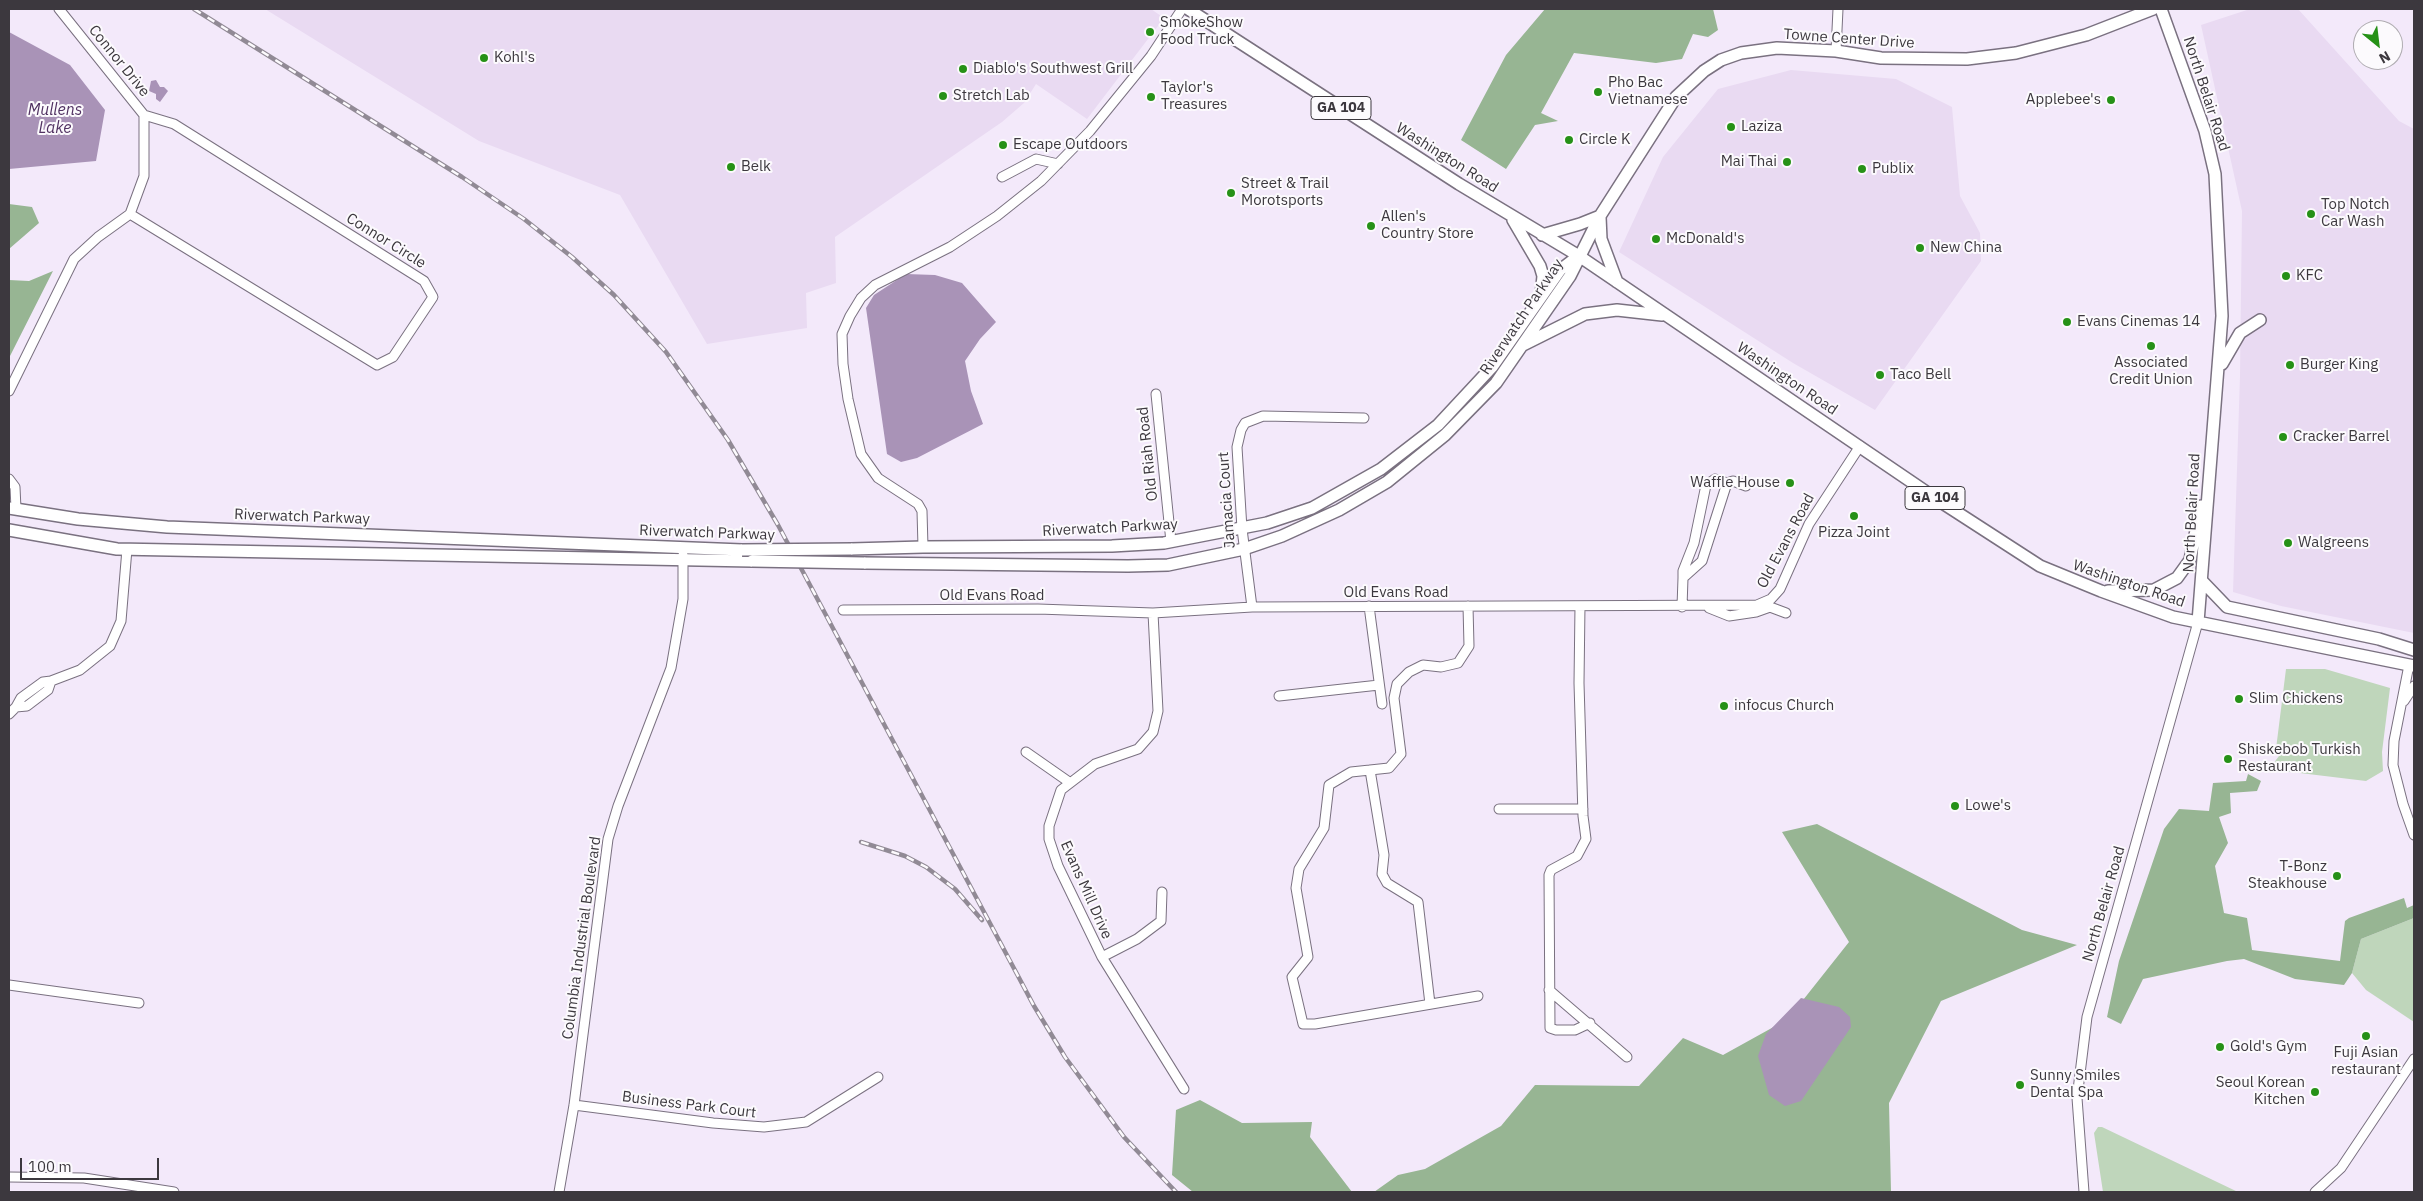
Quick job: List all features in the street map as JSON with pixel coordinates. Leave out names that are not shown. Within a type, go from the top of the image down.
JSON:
[{"type":"main road","name":"Washington Road","points":[[1188,9],[1511,216],[1579,256],[2033,561],[2101,592],[2172,617],[2412,665]]},
{"type":"main road","name":"Towne Center Drive","points":[[1579,256],[1600,216],[1676,97],[1704,71],[1721,60],[1741,53],[1777,48],[1836,51],[1881,58],[1967,59],[2016,53],[2086,35],[2153,9]]},
{"type":"main road","name":"North Belair Road","points":[[2161,9],[2205,131],[2215,174],[2222,316],[2219,370],[2209,470],[2203,582],[2198,622]]},
{"type":"main road","points":[[1511,216],[1540,266],[1543,276],[1541,298]]},
{"type":"main road","points":[[1542,235],[1600,216],[1601,239],[1617,282]]},
{"type":"main road","name":"Riverwatch Parkway","points":[[13,508],[86,520],[167,527],[742,550],[1112,546],[1171,542],[1242,529],[1312,508],[1381,469],[1407,451],[1438,425],[1492,367],[1560,270],[1579,256]]},
{"type":"main road","name":"Riverwatch Parkway","points":[[9,530],[127,549],[864,563],[1168,565],[1244,549],[1282,536],[1322,519],[1387,482],[1463,418],[1496,383],[1570,276],[1579,256]]},
{"type":"main road","points":[[1522,346],[1585,314],[1617,310],[1652,312],[1669,317]]},
{"type":"main road","points":[[2219,370],[2240,333],[2260,320]]},
{"type":"main road","points":[[2101,592],[2154,590],[2177,578],[2190,560],[2209,470]]},
{"type":"main road","name":"Washington Road","points":[[2203,582],[2227,607],[2379,639],[2414,650]]},
{"type":"street","name":"Connor Drive","points":[[60,9],[144,115],[144,176],[130,214]]},
{"type":"street","points":[[923,547],[922,511],[918,504],[878,478],[861,454],[848,399],[843,364],[842,334],[850,316],[861,298],[876,285],[950,247],[998,216],[1034,187],[1090,131],[1151,56],[1182,9]]},
{"type":"street","points":[[1836,51],[1838,9]]},
{"type":"street","name":"Connor Circle","points":[[130,214],[377,365],[393,357],[433,297],[424,281],[174,124],[144,115]]},
{"type":"street","points":[[1002,177],[1036,159],[1058,164]]},
{"type":"street","points":[[9,391],[74,259],[98,237],[130,214]]},
{"type":"street","name":"Old Riah Road","points":[[1156,394],[1171,542]]},
{"type":"street","name":"Jamacia Court","points":[[1252,607],[1242,529],[1237,447],[1238,437],[1246,423],[1253,418],[1273,415],[1364,418]]},
{"type":"street","name":"Old Evans Road","points":[[842,610],[1038,609],[1153,613],[1252,607],[1706,607],[1757,605],[1771,599],[1780,589],[1809,524],[1860,446]]},
{"type":"street","points":[[9,479],[15,487],[13,508]]},
{"type":"street","points":[[1682,606],[1683,571],[1694,543],[1706,485],[1716,479],[1727,483],[1733,481],[1746,486]]},
{"type":"street","points":[[1682,578],[1702,561],[1727,483]]},
{"type":"street","name":"Columbia Industrial Boulevard","points":[[559,1192],[574,1105],[608,839],[618,806],[671,668],[683,599],[683,548]]},
{"type":"street","points":[[9,714],[21,698],[43,682],[51,681],[80,670],[110,646],[120,622],[127,549]]},
{"type":"street","points":[[1369,606],[1382,704]]},
{"type":"street","points":[[1468,606],[1469,646],[1458,663],[1441,667],[1423,666],[1408,672],[1398,684],[1394,698],[1401,754],[1389,768],[1351,772],[1329,785],[1324,828],[1299,869],[1296,888],[1308,957],[1292,977],[1303,1024],[1315,1024],[1478,996]]},
{"type":"street","points":[[1580,606],[1579,683],[1583,808],[1586,839],[1582,849],[1576,856],[1551,870],[1549,875],[1550,1028],[1556,1030],[1575,1030],[1590,1023]]},
{"type":"street","points":[[1706,607],[1729,616],[1756,612],[1770,607],[1786,613]]},
{"type":"street","name":"Evans Mill Drive","points":[[1153,613],[1158,711],[1153,732],[1138,749],[1096,764],[1069,782],[1061,790],[1049,826],[1049,839],[1058,866],[1102,958],[1184,1089]]},
{"type":"street","name":"North Belair Road","points":[[2084,1192],[2077,1098],[2088,1017],[2198,622]]},
{"type":"street","points":[[2412,665],[2400,708],[2394,741],[2393,765],[2403,804],[2414,835]]},
{"type":"street","points":[[1279,696],[1379,685]]},
{"type":"street","points":[[2400,708],[2414,686]]},
{"type":"street","points":[[1026,752],[1069,782]]},
{"type":"street","points":[[1370,770],[1384,855],[1382,874],[1387,883],[1418,902],[1430,1004]]},
{"type":"street","points":[[1499,809],[1583,808]]},
{"type":"street","points":[[1102,958],[1138,939],[1161,921],[1162,892]]},
{"type":"street","points":[[9,985],[139,1003]]},
{"type":"street","points":[[1550,990],[1627,1057]]},
{"type":"street","points":[[2315,1192],[2341,1168],[2414,1060]]},
{"type":"street","name":"Business Park Court","points":[[574,1105],[713,1123],[764,1127],[806,1122],[878,1077]]},
{"type":"street","points":[[9,1177],[84,1178],[174,1192]]},
{"type":"shaded area","points":[[265,9],[1151,9],[1164,18],[1087,119],[1036,84],[1024,103],[1002,122],[835,237],[836,283],[806,293],[807,328],[707,344],[620,195],[479,141]]},
{"type":"shaded area","points":[[2250,9],[2298,9],[2399,121],[2414,129],[2414,633],[2281,606],[2233,592],[2240,376],[2242,211],[2201,25]]},
{"type":"shaded area","points":[[1791,70],[1896,79],[1952,107],[1960,196],[1980,233],[1981,261],[1875,410],[1793,363],[1619,252],[1663,157],[1718,89]]},
{"type":"green space","points":[[1545,9],[1713,9],[1718,30],[1708,37],[1693,34],[1682,59],[1656,63],[1574,53],[1541,113],[1558,121],[1535,125],[1506,169],[1461,140],[1506,55]]},
{"type":"green space","points":[[9,204],[32,207],[39,223],[9,249]]},
{"type":"green space","points":[[53,271],[9,358],[9,280],[29,281]]},
{"type":"green space","points":[[2286,669],[2325,669],[2390,688],[2382,752],[2383,771],[2366,781],[2275,770],[2273,764],[2279,756],[2276,749]]},
{"type":"green space","points":[[2248,774],[2261,781],[2257,791],[2230,793],[2231,813],[2219,817],[2228,843],[2215,866],[2224,913],[2247,918],[2252,950],[2340,961],[2345,921],[2349,918],[2404,898],[2407,908],[2414,905],[2414,918],[2361,939],[2352,973],[2344,985],[2295,979],[2244,959],[2227,961],[2143,979],[2121,1024],[2107,1017],[2119,961],[2164,829],[2179,809],[2209,811],[2213,783],[2246,781]]},
{"type":"green space","points":[[1817,824],[2022,930],[2077,945],[1941,1001],[1889,1103],[1891,1192],[1374,1192],[1398,1175],[1425,1169],[1501,1126],[1535,1085],[1639,1086],[1683,1038],[1723,1055],[1788,1019],[1849,942],[1782,832]]},
{"type":"green space","points":[[2414,918],[2414,1022],[2366,990],[2352,973],[2361,939]]},
{"type":"green space","points":[[1200,1100],[1242,1123],[1312,1122],[1310,1137],[1352,1192],[1193,1192],[1172,1175],[1176,1110]]},
{"type":"green space","points":[[2098,1127],[2102,1127],[2238,1192],[2103,1192],[2094,1133]]},
{"type":"water","name":"Mullens Lake","points":[[9,32],[70,65],[105,110],[96,161],[9,169]]},
{"type":"water","points":[[156,80],[160,87],[164,87],[168,91],[160,102],[156,99],[156,94],[149,91],[151,81]]},
{"type":"water","points":[[906,274],[935,275],[962,283],[996,322],[980,339],[965,361],[971,391],[983,424],[917,458],[901,462],[887,454],[866,308],[874,295]]},
{"type":"water","points":[[1801,998],[1839,1007],[1850,1017],[1851,1027],[1801,1101],[1785,1106],[1769,1095],[1758,1056],[1766,1034]]},
{"type":"railway","points":[[194,9],[462,177],[524,219],[572,257],[614,295],[666,352],[728,440],[778,525],[1034,1006],[1065,1057],[1124,1137],[1176,1192]]},
{"type":"railway","points":[[861,842],[905,856],[926,867],[955,889],[982,920]]},
{"type":"place","name":"SmokeShow Food Truck","points":[[1150,32]]},
{"type":"place","name":"Kohl's","points":[[484,58]]},
{"type":"place","name":"Diablo's Southwest Grill","points":[[963,69]]},
{"type":"place","name":"Pho Bac Vietnamese","points":[[1598,92]]},
{"type":"place","name":"Stretch Lab","points":[[943,96]]},
{"type":"place","name":"Taylor's Treasures","points":[[1151,97]]},
{"type":"place","name":"Applebee's","points":[[2111,100]]},
{"type":"place","name":"Laziza","points":[[1731,127]]},
{"type":"place","name":"Circle K","points":[[1569,140]]},
{"type":"place","name":"Escape Outdoors","points":[[1003,145]]},
{"type":"place","name":"Mai Thai","points":[[1787,162]]},
{"type":"place","name":"Belk","points":[[731,167]]},
{"type":"place","name":"Publix","points":[[1862,169]]},
{"type":"place","name":"Street & Trail Morotsports","points":[[1231,193]]},
{"type":"place","name":"Top Notch Car Wash","points":[[2311,214]]},
{"type":"place","name":"Allen's Country Store","points":[[1371,226]]},
{"type":"place","name":"McDonald's","points":[[1656,239]]},
{"type":"place","name":"New China","points":[[1920,248]]},
{"type":"place","name":"KFC","points":[[2286,276]]},
{"type":"place","name":"Evans Cinemas 14","points":[[2067,322]]},
{"type":"place","name":"Associated Credit Union","points":[[2151,346]]},
{"type":"place","name":"Burger King","points":[[2290,365]]},
{"type":"place","name":"Taco Bell","points":[[1880,375]]},
{"type":"place","name":"Cracker Barrel","points":[[2283,437]]},
{"type":"place","name":"Waffle House","points":[[1790,483]]},
{"type":"place","name":"Pizza Joint","points":[[1854,516]]},
{"type":"place","name":"Walgreens","points":[[2288,543]]},
{"type":"place","name":"Slim Chickens","points":[[2239,699]]},
{"type":"place","name":"infocus Church","points":[[1724,706]]},
{"type":"place","name":"Shiskebob Turkish Restaurant","points":[[2228,759]]},
{"type":"place","name":"Lowe's","points":[[1955,806]]},
{"type":"place","name":"T-Bonz Steakhouse","points":[[2337,876]]},
{"type":"place","name":"Fuji Asian restaurant","points":[[2366,1036]]},
{"type":"place","name":"Gold's Gym","points":[[2220,1047]]},
{"type":"place","name":"Sunny Smiles Dental Spa","points":[[2020,1085]]},
{"type":"place","name":"Seoul Korean Kitchen","points":[[2315,1092]]}]
